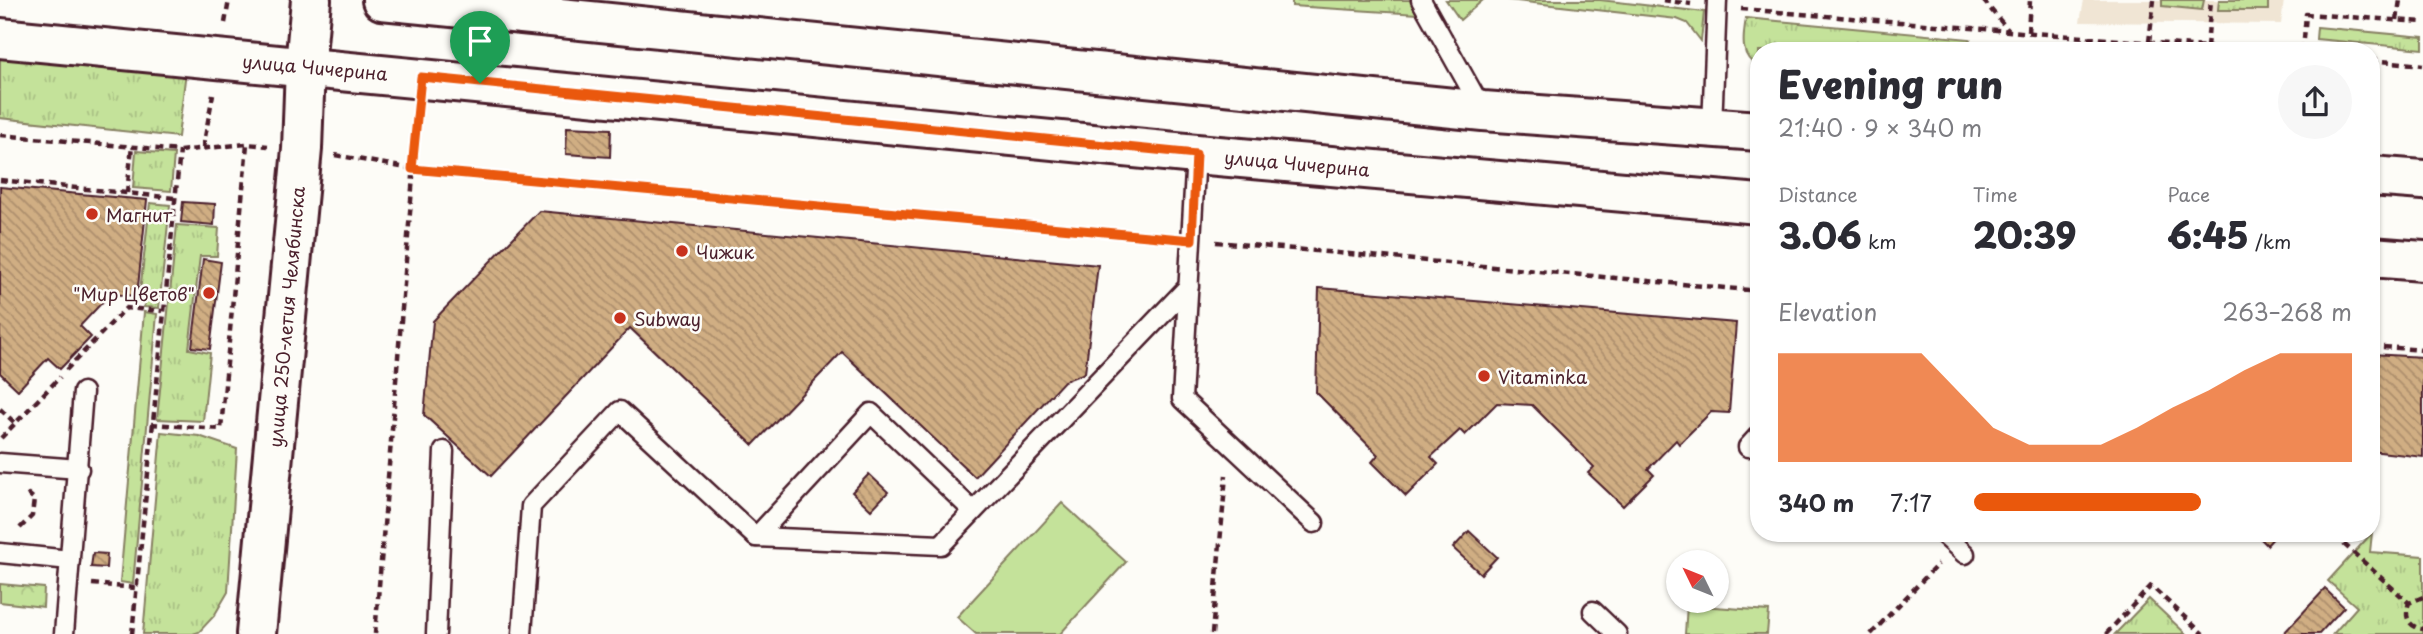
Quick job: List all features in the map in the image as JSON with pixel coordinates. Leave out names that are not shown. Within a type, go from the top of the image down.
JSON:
[{"type":"main road","name":"улица 250-летия Челябинска","points":[[256,634],[302,149],[311,0]]},
{"type":"main road","points":[[382,0],[1483,111],[1750,130]]},
{"type":"main road","name":"улица Чичерина","points":[[0,38],[1196,154],[1750,203]]},
{"type":"main road","points":[[2380,177],[2423,180]]},
{"type":"main road","points":[[2380,258],[2423,261]]},
{"type":"lane","points":[[1421,0],[1483,111]]},
{"type":"lane","points":[[1712,128],[1716,3]]},
{"type":"lane","points":[[1196,154],[1182,399],[1314,523]]},
{"type":"lane","points":[[522,634],[531,506],[620,411],[756,537],[941,545],[1188,286]]},
{"type":"lane","points":[[64,634],[83,392]]},
{"type":"lane","points":[[756,537],[871,412],[974,511]]},
{"type":"lane","points":[[436,634],[444,450]]},
{"type":"lane","points":[[0,463],[79,469]]},
{"type":"lane","points":[[0,553],[71,559]]},
{"type":"lane","points":[[1593,611],[1617,634]]},
{"type":"path","points":[[1663,0],[2149,42],[2154,0]]},
{"type":"path","points":[[1983,0],[2009,30]]},
{"type":"path","points":[[2028,32],[2030,0]]},
{"type":"path","points":[[2207,42],[2211,0]]},
{"type":"path","points":[[2397,20],[2400,0]]},
{"type":"path","points":[[2304,42],[2306,13],[2423,22]]},
{"type":"path","points":[[2380,62],[2423,65]]},
{"type":"path","points":[[375,634],[421,77]]},
{"type":"path","points":[[0,135],[180,150],[247,144],[302,149],[412,169],[1750,290]]},
{"type":"path","points":[[151,424],[221,429],[247,144]]},
{"type":"path","points":[[127,193],[132,146]]},
{"type":"path","points":[[132,634],[180,150]]},
{"type":"path","points":[[0,180],[174,198]]},
{"type":"path","points":[[142,309],[162,311]]},
{"type":"path","points":[[2380,347],[2423,350]]},
{"type":"path","points":[[0,409],[16,423]]},
{"type":"path","points":[[1212,634],[1229,443]]},
{"type":"path","points":[[9,531],[18,531],[32,516],[34,499],[21,487]]},
{"type":"path","points":[[2342,542],[2409,603]]},
{"type":"path","points":[[1871,634],[1954,545]]},
{"type":"path","points":[[2106,634],[2151,586],[2203,634]]},
{"type":"path","points":[[117,587],[136,588]]},
{"type":"path","points":[[2423,597],[2409,603],[2406,612],[2408,621],[2415,628],[2423,629]]},
{"type":"path","points":[[2412,634],[2415,628]]},
{"type":"shaded area","points":[[2084,0],[2284,0],[2281,24],[2080,22]]},
{"type":"green space","points":[[1292,0],[1410,0],[1417,14],[1292,6]]},
{"type":"green space","points":[[1446,0],[1483,0],[1460,20]]},
{"type":"green space","points":[[1508,0],[1600,0],[1704,12],[1701,41],[1687,23],[1677,19]]},
{"type":"green space","points":[[2162,0],[2204,0],[2202,10],[2162,6]]},
{"type":"green space","points":[[2219,0],[2268,0],[2268,10],[2218,10]]},
{"type":"green space","points":[[1746,18],[1970,39],[1968,42],[1750,42],[1750,60],[1745,52]]},
{"type":"green space","points":[[2317,27],[2423,37],[2423,49],[2380,45],[2380,42],[2316,39]]},
{"type":"green space","points":[[0,50],[186,71],[178,137],[0,118]]},
{"type":"green space","points":[[136,151],[174,154],[171,191],[133,188]]},
{"type":"green space","points":[[150,203],[170,205],[159,308],[144,307],[146,293],[140,292]]},
{"type":"green space","points":[[177,225],[219,228],[217,256],[200,256],[189,349],[210,353],[203,421],[157,419]]},
{"type":"green space","points":[[144,312],[157,314],[133,584],[120,582]]},
{"type":"green space","points":[[161,432],[199,436],[237,449],[228,592],[214,616],[199,632],[193,634],[143,634]]},
{"type":"green space","points":[[1062,503],[1126,562],[1060,634],[976,634],[957,617]]},
{"type":"green space","points":[[2364,542],[2371,542],[2370,552],[2423,556],[2423,634],[2333,634],[2357,607],[2328,581]]},
{"type":"green space","points":[[0,584],[44,588],[43,607],[0,602]]},
{"type":"green space","points":[[2149,599],[2186,634],[2115,634]]},
{"type":"green space","points":[[1729,608],[1769,611],[1767,634],[1685,634],[1686,613],[1729,613]]},
{"type":"building","points":[[567,127],[611,129],[610,157],[566,154]]},
{"type":"building","points":[[0,187],[147,200],[137,296],[110,294],[80,326],[91,337],[60,369],[48,358],[18,390],[0,373]]},
{"type":"building","points":[[183,202],[215,204],[214,225],[181,222]]},
{"type":"building","points":[[539,211],[1098,265],[1085,373],[1064,381],[975,477],[842,352],[753,445],[630,328],[491,476],[424,415],[433,321]]},
{"type":"building","points":[[203,259],[221,262],[210,349],[192,347]]},
{"type":"building","points":[[1319,288],[1736,323],[1729,413],[1711,412],[1679,444],[1676,440],[1648,469],[1654,475],[1623,506],[1588,473],[1594,467],[1532,405],[1497,403],[1465,435],[1460,430],[1431,457],[1438,464],[1406,496],[1372,462],[1378,455],[1316,392]]},
{"type":"building","points":[[2380,355],[2423,357],[2423,457],[2380,452]]},
{"type":"building","points":[[869,474],[888,492],[871,510],[852,492]]},
{"type":"building","points":[[1469,531],[1497,557],[1481,574],[1453,548]]},
{"type":"building","points":[[93,553],[107,554],[106,568],[91,567]]},
{"type":"building","points":[[2325,589],[2344,607],[2319,634],[2283,634]]},
{"type":"place","name":"Магнит","points":[[92,214]]},
{"type":"place","name":"Чижик","points":[[682,251]]},
{"type":"place","name":"\"Мир Цветов\"","points":[[209,293]]},
{"type":"place","name":"Subway","points":[[620,318]]},
{"type":"place","name":"Vitaminka","points":[[1484,376]]},
{"type":"route","points":[[421,77],[480,83],[1196,154],[1192,240],[412,169],[421,77]]}]
